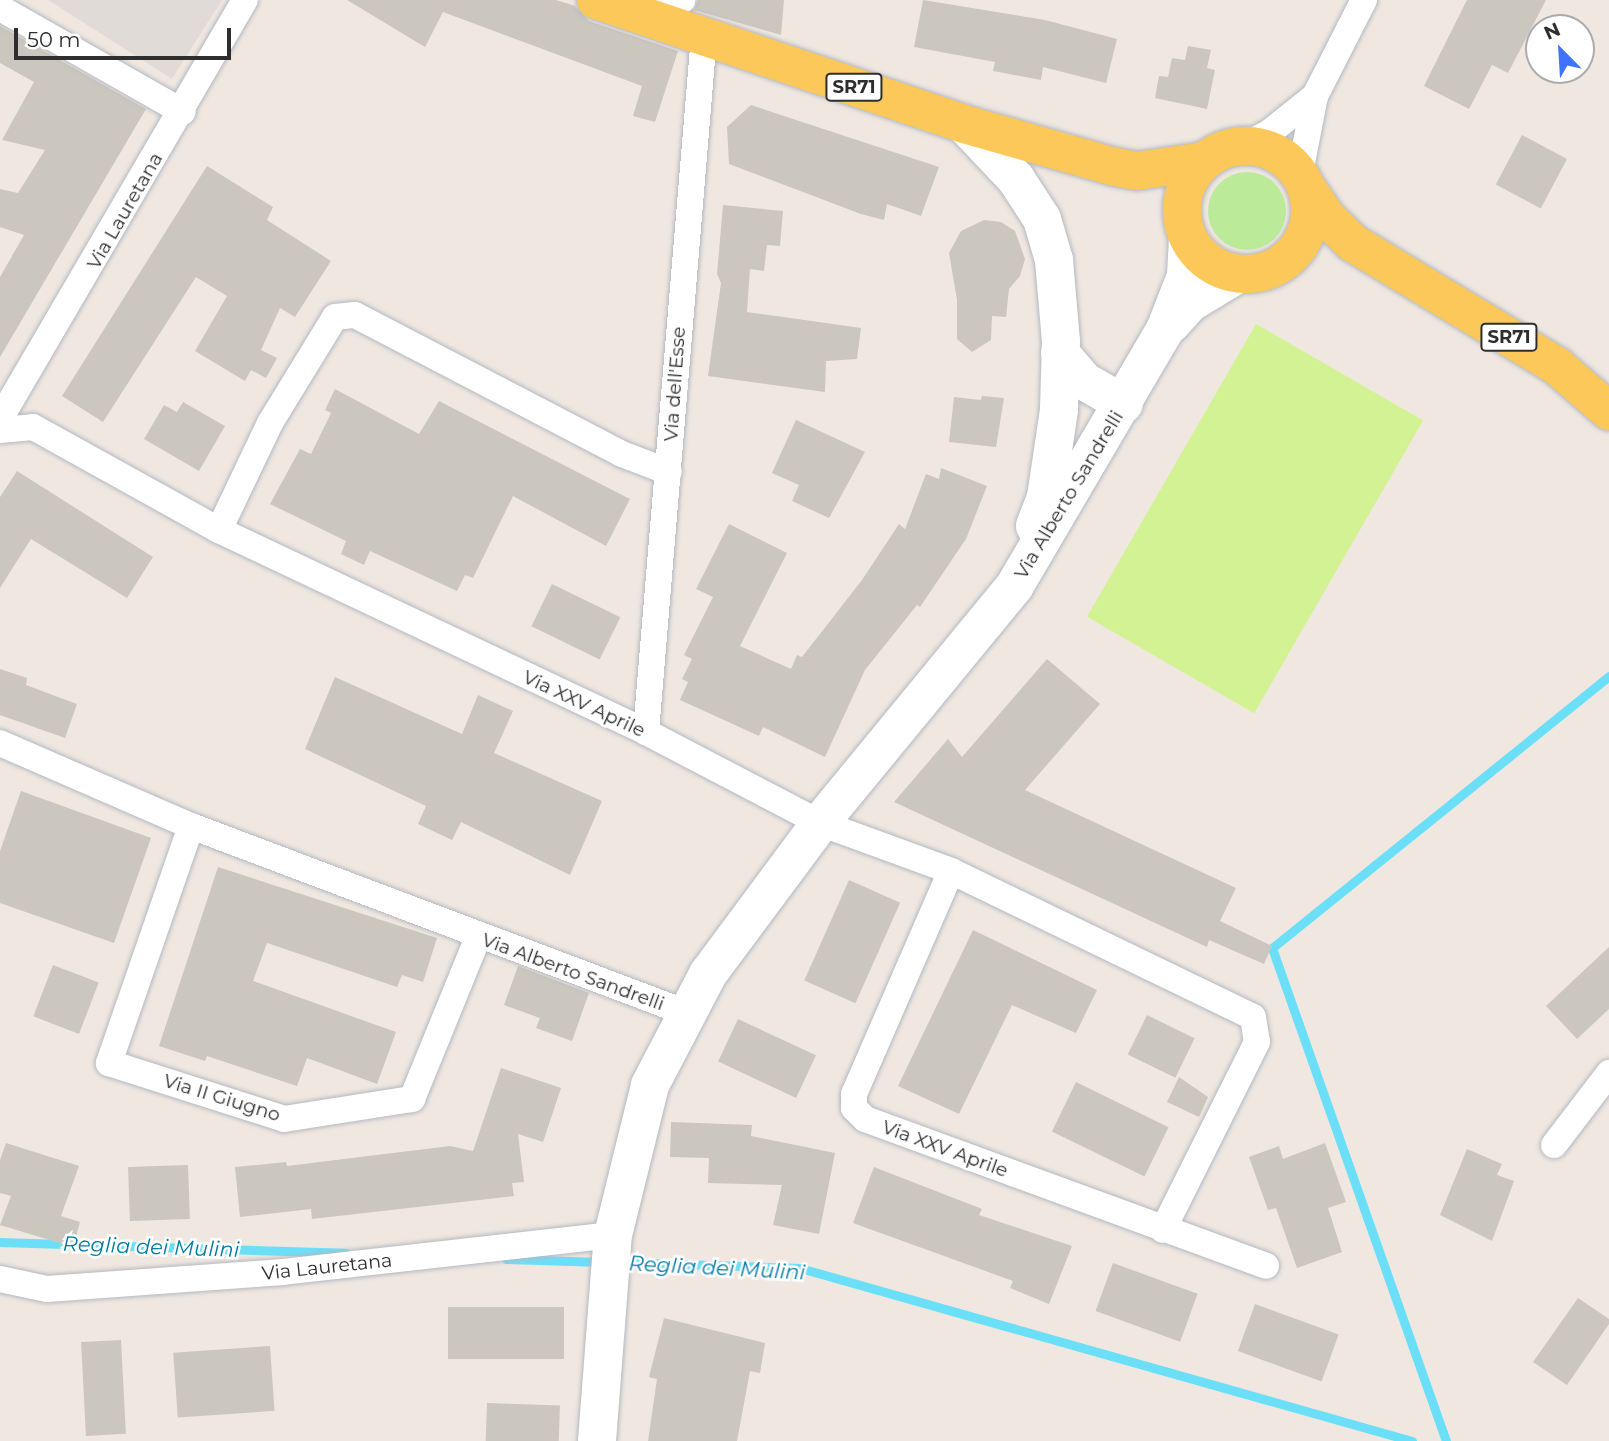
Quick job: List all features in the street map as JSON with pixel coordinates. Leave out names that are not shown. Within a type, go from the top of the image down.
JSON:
[{"type":"main road","name":"SR71","points":[[596,0],[666,9],[704,36],[964,124],[1115,167],[1137,170],[1204,161],[1243,146],[1275,153],[1304,182],[1327,218],[1353,243],[1557,366],[1609,411]]},
{"type":"main road","points":[[1184,228],[1191,176],[1204,161]]},
{"type":"main road","name":"SR71","points":[[1115,167],[1166,199],[1208,263],[1236,275],[1265,273],[1290,259],[1328,254],[1360,257],[1402,271]]},
{"type":"main road","points":[[1290,259],[1309,228],[1304,182]]},
{"type":"street","points":[[1304,182],[1315,96],[1364,0]]},
{"type":"street","name":"Via Lauretana","points":[[0,419],[183,112],[241,6]]},
{"type":"street","points":[[0,8],[183,112]]},
{"type":"street","name":"Via dell'Esse","points":[[646,732],[704,36]]},
{"type":"street","points":[[1243,146],[1270,132],[1315,96]]},
{"type":"street","name":"Via Alberto Sandrelli","points":[[964,124],[1016,179],[1042,219],[1054,260],[1060,353],[1059,410],[1046,497],[1014,587]]},
{"type":"street","name":"Via Alberto Sandrelli","points":[[0,743],[191,826],[478,937],[687,1013],[708,974],[820,823],[1014,587],[1124,404],[1165,330],[1186,276],[1184,228]]},
{"type":"street","name":"Via Alberto Sandrelli","points":[[1165,330],[1190,303],[1236,275]]},
{"type":"street","points":[[219,530],[270,423],[335,317],[355,315],[622,454],[669,472]]},
{"type":"street","name":"Via Alberto Sandrelli","points":[[1060,353],[1084,382],[1124,404]]},
{"type":"street","name":"Via XXV Aprile","points":[[0,430],[33,427],[219,530],[646,732],[820,823],[951,871],[1253,1017],[1257,1042],[1163,1230]]},
{"type":"street","name":"Via II Giugno","points":[[191,826],[109,1063],[284,1119],[412,1098],[478,937]]},
{"type":"street","name":"Via XXV Aprile","points":[[951,871],[854,1094],[854,1108],[864,1119],[1266,1266]]},
{"type":"street","points":[[597,1441],[613,1235],[650,1085],[687,1013]]},
{"type":"street","points":[[1554,1145],[1609,1073]]},
{"type":"street","name":"Via Lauretana","points":[[0,1279],[47,1289],[269,1273],[613,1235]]},
{"type":"green space","points":[[1239,172],[1255,172],[1269,178],[1280,189],[1286,203],[1286,219],[1280,233],[1269,244],[1255,250],[1239,250],[1225,244],[1214,233],[1208,219],[1208,203],[1214,189],[1225,178]]},
{"type":"green space","points":[[1256,324],[1423,420],[1254,713],[1087,617]]},
{"type":"shaded area","points":[[48,0],[222,0],[172,79]]},
{"type":"building","points":[[347,0],[556,0],[575,6],[589,21],[678,51],[655,122],[633,116],[642,86],[443,12],[425,47]]},
{"type":"building","points":[[698,0],[784,0],[781,35],[694,10]]},
{"type":"building","points":[[923,0],[1045,20],[1117,39],[1106,83],[1043,67],[1041,80],[993,71],[995,62],[914,47]]},
{"type":"building","points":[[1467,0],[1546,0],[1539,14],[1525,14],[1525,40],[1508,73],[1492,65],[1469,109],[1424,86]]},
{"type":"building","points":[[0,26],[146,109],[0,357],[0,277],[24,235],[0,227],[0,189],[18,193],[45,150],[2,140],[34,82],[0,63]]},
{"type":"building","points":[[1188,46],[1211,50],[1207,68],[1215,70],[1207,109],[1155,98],[1159,76],[1168,77],[1172,58],[1185,60]]},
{"type":"building","points":[[751,105],[939,167],[921,216],[887,204],[884,220],[861,214],[729,164],[727,127]]},
{"type":"building","points":[[1522,135],[1567,159],[1541,208],[1496,184]]},
{"type":"building","points":[[207,166],[273,207],[267,220],[331,261],[295,317],[280,308],[261,350],[277,358],[266,378],[251,370],[245,381],[195,351],[227,296],[196,277],[103,422],[62,396]]},
{"type":"building","points":[[723,205],[783,211],[780,246],[767,245],[764,271],[750,269],[747,312],[861,328],[857,359],[826,361],[825,392],[708,376],[721,283],[717,274]]},
{"type":"building","points":[[984,220],[1001,222],[1015,231],[1025,259],[1020,276],[1009,289],[1006,317],[992,316],[991,340],[972,352],[957,339],[957,300],[949,253],[961,231]]},
{"type":"building","points":[[335,389],[419,434],[439,401],[630,499],[606,546],[513,496],[473,578],[465,575],[457,591],[370,551],[364,565],[341,554],[346,541],[270,504],[300,449],[311,454],[331,413],[325,410]]},
{"type":"building","points":[[982,396],[1004,398],[996,447],[949,442],[954,397],[981,400]]},
{"type":"building","points":[[183,402],[225,426],[199,471],[144,439],[164,405],[177,412]]},
{"type":"building","points":[[796,420],[865,452],[829,518],[792,501],[799,485],[772,473]]},
{"type":"building","points":[[941,468],[987,486],[966,539],[920,607],[917,605],[865,670],[825,757],[763,727],[759,736],[680,700],[688,682],[682,679],[692,659],[684,655],[713,597],[696,589],[729,524],[787,553],[740,646],[791,669],[797,655],[802,657],[862,580],[899,524],[905,529],[926,474],[939,479]]},
{"type":"building","points":[[17,471],[153,557],[127,598],[31,539],[0,588],[0,497]]},
{"type":"building","points":[[552,584],[620,617],[600,660],[531,626]]},
{"type":"building","points":[[1047,659],[1100,704],[1025,790],[1236,888],[1220,921],[1272,946],[1264,964],[1209,940],[1207,947],[894,802],[948,739],[962,757]]},
{"type":"building","points":[[0,669],[27,678],[26,685],[77,704],[65,738],[0,715]]},
{"type":"building","points":[[335,677],[462,734],[478,695],[513,711],[494,753],[602,801],[570,875],[461,822],[452,840],[418,824],[426,806],[305,749]]},
{"type":"building","points":[[21,791],[151,838],[114,943],[0,903],[0,851]]},
{"type":"building","points":[[218,867],[437,938],[423,982],[402,975],[397,987],[267,943],[253,981],[396,1032],[377,1084],[307,1058],[297,1086],[207,1056],[205,1061],[159,1046]]},
{"type":"building","points":[[849,880],[900,903],[855,1003],[804,980]]},
{"type":"building","points":[[973,930],[1097,990],[1076,1033],[1012,1005],[959,1114],[898,1086]]},
{"type":"building","points":[[1609,947],[1609,1009],[1577,1039],[1546,1006]]},
{"type":"building","points":[[53,965],[99,983],[79,1034],[33,1016]]},
{"type":"building","points":[[518,966],[589,993],[572,1041],[536,1028],[540,1018],[504,1005]]},
{"type":"building","points":[[1147,1015],[1195,1038],[1175,1078],[1128,1055]]},
{"type":"building","points":[[738,1019],[816,1055],[796,1098],[718,1062]]},
{"type":"building","points":[[501,1068],[561,1088],[543,1142],[518,1134],[524,1182],[512,1183],[514,1196],[312,1219],[311,1209],[240,1217],[235,1167],[286,1162],[287,1166],[450,1146],[473,1151]]},
{"type":"building","points":[[1179,1077],[1208,1097],[1199,1117],[1167,1102]]},
{"type":"building","points":[[1076,1082],[1169,1127],[1144,1177],[1052,1131]]},
{"type":"building","points":[[671,1122],[752,1125],[751,1136],[835,1153],[819,1234],[773,1225],[782,1185],[708,1183],[709,1158],[670,1157]]},
{"type":"building","points":[[6,1143],[79,1166],[61,1216],[80,1222],[73,1247],[0,1225],[11,1196],[0,1193],[0,1160]]},
{"type":"building","points":[[1325,1143],[1346,1202],[1328,1208],[1342,1252],[1297,1268],[1276,1208],[1268,1210],[1249,1157],[1279,1146],[1283,1159]]},
{"type":"building","points":[[1467,1149],[1502,1164],[1497,1175],[1514,1181],[1492,1241],[1440,1215]]},
{"type":"building","points":[[188,1165],[190,1219],[130,1221],[128,1167]]},
{"type":"building","points":[[874,1167],[982,1209],[979,1215],[1072,1246],[1049,1304],[1010,1288],[1013,1281],[853,1223]]},
{"type":"building","points":[[1113,1263],[1198,1294],[1180,1342],[1096,1311]]},
{"type":"building","points":[[1578,1298],[1609,1319],[1609,1324],[1567,1385],[1533,1362]]},
{"type":"building","points":[[1255,1304],[1339,1334],[1322,1381],[1238,1351]]},
{"type":"building","points":[[448,1307],[564,1307],[564,1359],[448,1359]]},
{"type":"building","points":[[664,1318],[765,1343],[760,1373],[750,1371],[737,1441],[648,1441],[657,1379],[649,1377]]},
{"type":"building","points":[[121,1340],[126,1434],[86,1436],[81,1342]]},
{"type":"building","points":[[270,1346],[275,1411],[178,1418],[173,1353]]},
{"type":"building","points":[[487,1403],[560,1406],[559,1441],[486,1441]]},
{"type":"waterway","points":[[1446,1441],[1272,948],[1609,676]]},
{"type":"waterway","name":"Reglia dei Mulini","points":[[0,1242],[346,1253]]},
{"type":"waterway","name":"Reglia dei Mulini","points":[[506,1259],[601,1262]]},
{"type":"waterway","name":"Reglia dei Mulini","points":[[618,1262],[800,1268],[1412,1441]]}]
